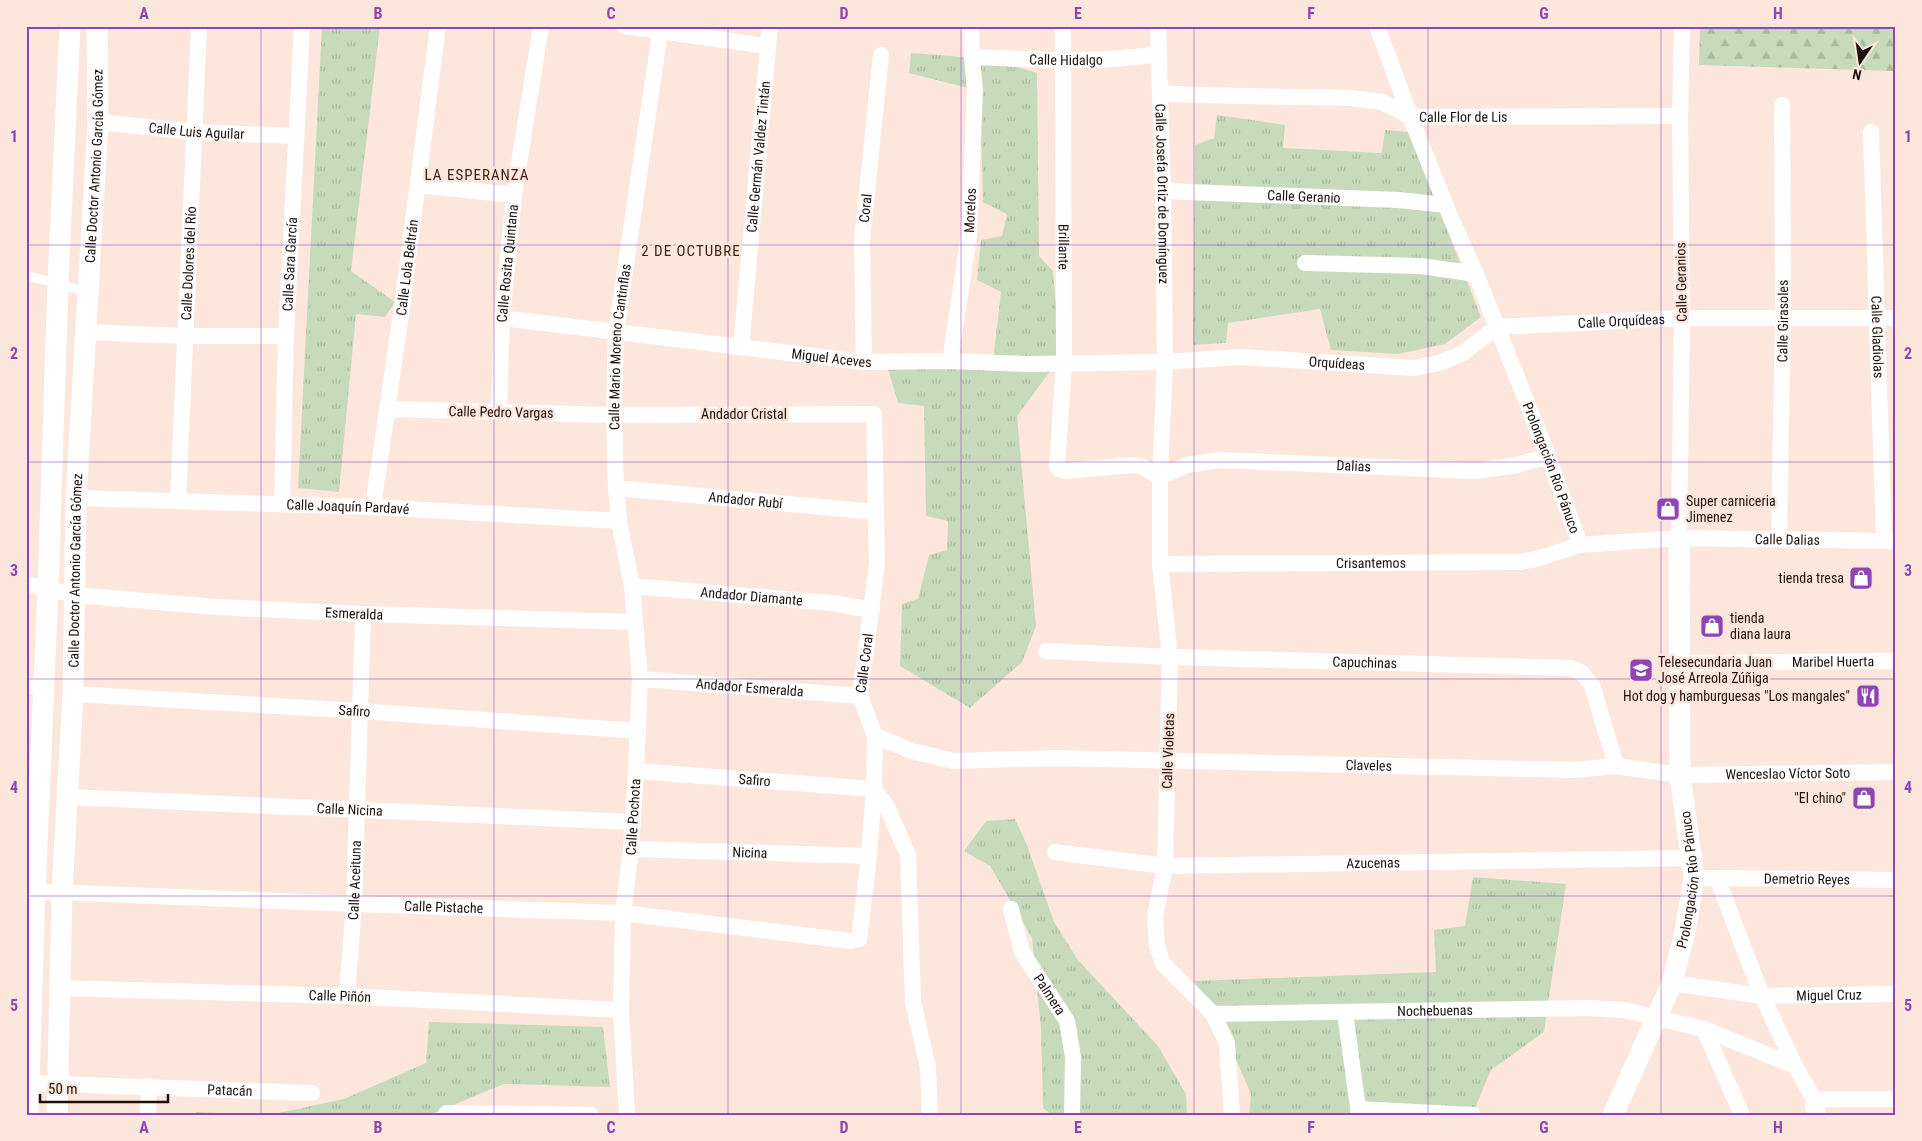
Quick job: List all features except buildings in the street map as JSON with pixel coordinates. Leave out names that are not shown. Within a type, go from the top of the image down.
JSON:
[{"type":"street","name":"Calle Doctor Antonio García Gómez","points":[[28,1110],[30,1083],[30,891],[40,782],[35,687],[48,590],[58,283],[70,26]]},
{"type":"street","name":"Calle Doctor Antonio García Gómez","points":[[57,1115],[62,892],[72,694],[76,498],[98,122],[97,26]]},
{"type":"street","name":"Calle Dolores del Río","points":[[178,501],[184,336],[196,132],[199,26]]},
{"type":"street","name":"Calle Sara García","points":[[282,503],[286,336],[302,26]]},
{"type":"street","name":"Calle Lola Beltrán","points":[[373,506],[388,409],[438,26]]},
{"type":"street","name":"Calle Rosita Quintana","points":[[498,412],[502,318],[514,195],[541,26]]},
{"type":"street","points":[[624,26],[660,28],[768,46]]},
{"type":"street","name":"Calle Germán Valdez Tintán","points":[[741,347],[770,26]]},
{"type":"street","name":"Morelos","points":[[950,361],[969,235],[975,91],[971,26]]},
{"type":"street","name":"Brillante","points":[[1063,26],[1064,363],[1057,466],[1059,469],[1066,471],[1132,465],[1143,468],[1160,477]]},
{"type":"street","name":"Calle Josefa Ortiz de Domínguez","points":[[1158,26],[1161,93],[1165,362]]},
{"type":"street","name":"Prolongación Río Pánuco","points":[[1377,26],[1410,116],[1476,274],[1548,456],[1580,545],[1679,538],[1680,775],[1693,868],[1686,932],[1672,983],[1658,1018],[1613,1115]]},
{"type":"street","name":"Calle Geranios","points":[[1679,538],[1682,318],[1680,116],[1682,26]]},
{"type":"street","name":"Calle Mario Moreno Cantinflas","points":[[619,521],[614,414],[616,332],[660,28]]},
{"type":"street","name":"Calle Hidalgo","points":[[972,57],[1063,60],[1141,57],[1158,54]]},
{"type":"street","name":"Coral","points":[[864,362],[862,240],[881,55]]},
{"type":"street","name":"Calle Flor de Lis","points":[[1161,93],[1351,98],[1382,102],[1410,116],[1426,118],[1680,116]]},
{"type":"street","name":"Calle Girasoles","points":[[1779,539],[1783,318],[1782,105]]},
{"type":"street","name":"Calle Luis Aguilar","points":[[98,122],[196,132],[295,136]]},
{"type":"street","name":"Calle Gladiolas","points":[[1871,132],[1878,318],[1890,541]]},
{"type":"street","points":[[418,185],[514,195]]},
{"type":"street","name":"Calle Geranio","points":[[1163,192],[1398,200],[1446,205]]},
{"type":"street","points":[[1305,263],[1421,266],[1476,274]]},
{"type":"street","name":"Miguel Aceves","points":[[502,318],[864,362],[950,361],[1027,364],[1165,362]]},
{"type":"street","name":"Calle Orquídeas","points":[[1497,327],[1682,318],[1896,318]]},
{"type":"street","name":"Orquídeas","points":[[1165,362],[1240,357],[1414,368],[1439,363],[1463,353],[1497,327]]},
{"type":"street","points":[[85,332],[184,336],[286,336]]},
{"type":"street","name":"Calle Violetas","points":[[1165,362],[1160,477],[1160,564],[1170,657],[1164,866],[1155,917],[1157,946],[1163,964],[1213,1014],[1227,1043],[1232,1115]]},
{"type":"street","name":"Calle Pedro Vargas","points":[[388,409],[614,414]]},
{"type":"street","name":"Andador Cristal","points":[[614,414],[874,414]]},
{"type":"street","name":"Calle Coral","points":[[859,939],[869,856],[874,789],[875,736],[860,696],[877,564],[874,414]]},
{"type":"street","name":"Dalias","points":[[1160,477],[1187,465],[1220,460],[1476,471],[1517,465],[1548,456]]},
{"type":"street","name":"Andador Rubí","points":[[616,488],[876,512]]},
{"type":"street","name":"Calle Joaquín Pardavé","points":[[76,498],[373,506],[619,521]]},
{"type":"street","name":"Calle Pochota","points":[[619,521],[632,586],[640,679],[633,822],[623,913],[621,1010],[627,1115]]},
{"type":"street","name":"Calle Dalias","points":[[1679,538],[1890,541]]},
{"type":"street","name":"Crisantemos","points":[[1160,564],[1519,562],[1536,559],[1580,545]]},
{"type":"street","name":"Esmeralda","points":[[26,584],[75,596],[217,607],[363,614],[634,622]]},
{"type":"street","name":"Andador Diamante","points":[[632,586],[832,603],[872,610]]},
{"type":"street","name":"Calle Aceituna","points":[[346,996],[354,904],[363,614]]},
{"type":"street","name":"Capuchinas","points":[[1046,652],[1571,668],[1582,673],[1592,685],[1616,766]]},
{"type":"street","name":"Maribel Huerta","points":[[1680,663],[1896,661]]},
{"type":"street","name":"Andador Esmeralda","points":[[640,679],[860,696]]},
{"type":"street","name":"Safiro","points":[[72,694],[360,711],[638,731]]},
{"type":"street","name":"Claveles","points":[[875,736],[912,751],[953,761],[1056,758],[1574,770],[1616,766],[1680,775]]},
{"type":"street","name":"Safiro","points":[[636,771],[874,789]]},
{"type":"street","name":"Wenceslao Víctor Soto","points":[[1680,775],[1896,772]]},
{"type":"street","points":[[26,803],[40,782]]},
{"type":"street","points":[[874,789],[887,807],[908,855],[913,1002],[928,1068],[930,1115]]},
{"type":"street","name":"Calle Nicina","points":[[68,797],[633,822]]},
{"type":"street","name":"Nicina","points":[[631,848],[869,856]]},
{"type":"street","name":"Azucenas","points":[[1055,852],[1164,866],[1693,868],[1717,878]]},
{"type":"street","points":[[1717,878],[1762,996],[1818,1115]]},
{"type":"street","name":"Demetrio Reyes","points":[[1717,878],[1896,880]]},
{"type":"street","name":"Calle Pistache","points":[[30,891],[623,913],[850,941],[859,939]]},
{"type":"street","name":"Palmera","points":[[1011,909],[1022,952],[1067,1021],[1073,1057],[1072,1115]]},
{"type":"street","name":"Miguel Cruz","points":[[1672,983],[1762,996],[1896,994]]},
{"type":"street","name":"Calle Piñón","points":[[60,988],[346,996],[621,1010]]},
{"type":"street","name":"Nochebuenas","points":[[1213,1014],[1591,1008],[1624,1010],[1704,1029],[1795,1066]]},
{"type":"street","points":[[1345,1013],[1359,1112],[1473,1115]]},
{"type":"street","points":[[1704,1029],[1742,1115]]},
{"type":"street","name":"Patacán","points":[[30,1083],[312,1093]]},
{"type":"street","points":[[148,1115],[149,1086]]},
{"type":"street","points":[[1813,1107],[1896,1099]]},
{"type":"street","points":[[445,1115],[447,1113],[591,1115]]},
{"type":"lane","points":[[26,276],[58,283],[88,293]]},
{"type":"green space","points":[[322,26],[380,26],[351,271],[395,302],[385,317],[356,314],[339,492],[298,488]]},
{"type":"green space","points":[[1700,26],[1896,26],[1896,71],[1699,65]]},
{"type":"green space","points":[[911,53],[975,59],[1005,64],[1037,73],[1039,256],[1053,271],[1060,358],[1017,416],[1036,626],[1022,662],[970,708],[900,666],[902,604],[918,599],[929,555],[947,550],[948,521],[926,516],[924,406],[898,403],[888,369],[992,369],[1001,292],[977,280],[981,240],[1002,236],[1007,214],[983,202],[980,91],[909,73]]},
{"type":"green space","points":[[1217,115],[1285,125],[1283,148],[1382,153],[1385,130],[1409,132],[1481,317],[1445,344],[1398,354],[1331,350],[1320,309],[1228,323],[1226,343],[1193,345],[1195,145],[1214,138]]},
{"type":"green space","points":[[1015,819],[1027,845],[1054,922],[1078,960],[1158,1046],[1186,1094],[1187,1115],[1052,1115],[1043,1108],[1041,1028],[1032,938],[990,866],[964,851],[986,821]]},
{"type":"green space","points":[[1473,877],[1566,884],[1544,1032],[1491,1070],[1472,1115],[1249,1115],[1251,1094],[1228,1041],[1194,981],[1436,972],[1434,930],[1465,926]]},
{"type":"green space","points":[[429,1022],[603,1027],[610,1087],[504,1084],[429,1115],[269,1115],[344,1099],[426,1063]]},
{"type":"green space","points":[[196,1112],[269,1115],[196,1115]]},
{"type":"place","name":"Super carniceria Jimenez","points":[[1668,509]]},
{"type":"place","name":"tienda tresa","points":[[1861,578]]},
{"type":"place","name":"tienda diana laura","points":[[1712,626]]},
{"type":"place","name":"Telesecundaria Juan José Arreola Zúñiga","points":[[1641,670]]},
{"type":"place","name":"Hot dog y hamburguesas \"Los mangales\"","points":[[1868,696]]},
{"type":"place","name":"\"El chino\"","points":[[1864,798]]},
{"type":"district","name":"LA ESPERANZA","points":[[477,175]]},
{"type":"district","name":"2 DE OCTUBRE","points":[[691,251]]}]
